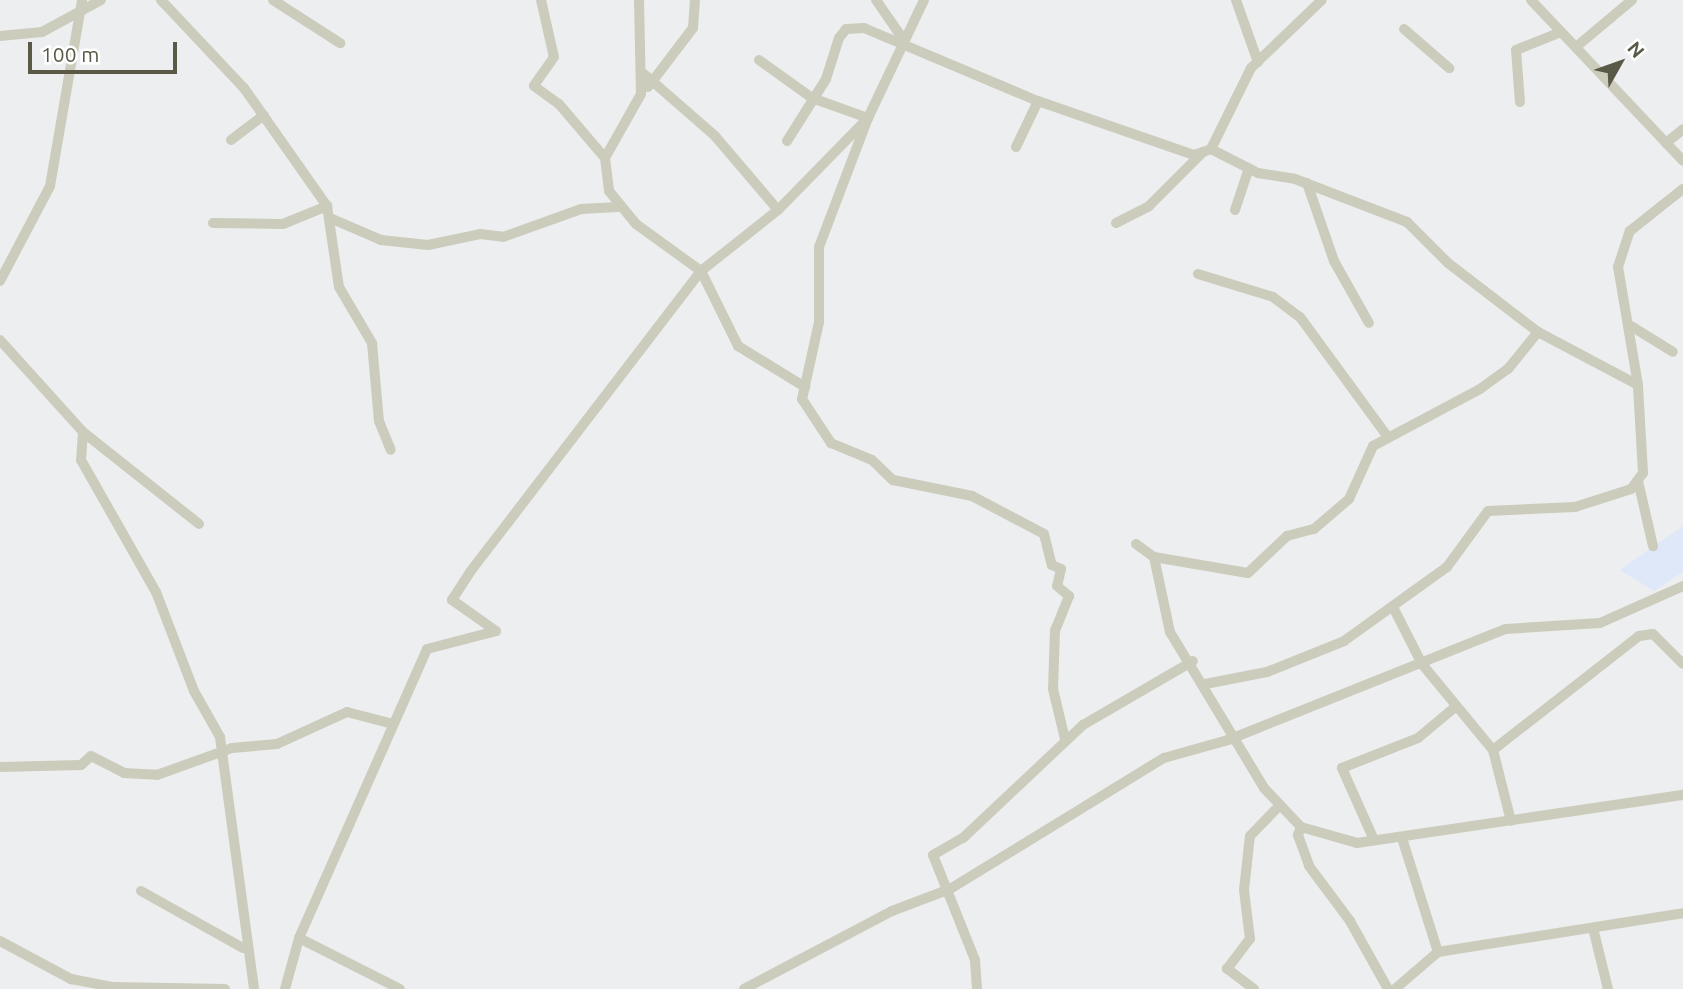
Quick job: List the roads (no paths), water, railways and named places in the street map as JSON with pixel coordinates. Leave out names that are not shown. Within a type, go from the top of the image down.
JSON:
[{"type":"street","points":[[0,281],[50,186],[82,0]]},
{"type":"street","points":[[0,36],[42,32],[101,0]]},
{"type":"street","points":[[161,0],[264,116],[327,206],[338,287],[372,343],[379,421],[391,450]]},
{"type":"street","points":[[273,0],[340,43]]},
{"type":"street","points":[[541,0],[554,57],[534,86],[559,104],[605,158]]},
{"type":"street","points":[[639,0],[644,74],[641,94]]},
{"type":"street","points":[[695,0],[692,28],[641,94],[605,158],[606,180],[618,206],[701,271],[738,346],[805,387]]},
{"type":"street","points":[[876,0],[892,31],[908,43]]},
{"type":"street","points":[[924,0],[908,43],[868,118],[819,247],[818,322],[802,399],[840,449],[872,460],[901,485],[972,496],[1044,534],[1052,565],[1061,569],[1057,586],[1069,596],[1055,630],[1053,689],[1065,739]]},
{"type":"street","points":[[1236,0],[1258,62]]},
{"type":"street","points":[[1116,223],[1149,206],[1207,151],[1258,62],[1322,0]]},
{"type":"street","points":[[1531,0],[1683,161]]},
{"type":"street","points":[[1576,47],[1632,0]]},
{"type":"street","points":[[788,141],[846,29],[908,43],[1038,101],[1187,155],[1207,151],[1249,167],[1307,183],[1407,222],[1448,263],[1538,332],[1638,385]]},
{"type":"street","points":[[1404,29],[1449,68]]},
{"type":"street","points":[[1520,102],[1516,50],[1561,32]]},
{"type":"street","points":[[759,60],[812,98],[868,118]]},
{"type":"street","points":[[644,74],[651,84],[715,136],[778,210]]},
{"type":"street","points":[[1016,148],[1038,101]]},
{"type":"street","points":[[230,140],[264,116]]},
{"type":"street","points":[[285,989],[299,938],[427,649],[496,631],[453,600],[701,271],[778,210],[868,118]]},
{"type":"street","points":[[1666,143],[1683,128]]},
{"type":"street","points":[[823,164],[845,175]]},
{"type":"street","points":[[1235,210],[1249,167]]},
{"type":"street","points":[[1307,183],[1334,261],[1368,323]]},
{"type":"street","points":[[1653,546],[1638,481],[1638,385],[1632,326],[1616,280],[1625,243],[1637,223],[1683,189]]},
{"type":"street","points":[[213,223],[283,224],[327,206]]},
{"type":"street","points":[[330,218],[381,240],[428,245],[480,234],[503,237],[580,209],[618,206]]},
{"type":"street","points":[[1198,274],[1273,298],[1300,317],[1387,436]]},
{"type":"street","points":[[1632,326],[1673,352]]},
{"type":"street","points":[[1136,544],[1154,557],[1248,573],[1287,536],[1314,530],[1349,499],[1365,453],[1387,436],[1480,388],[1508,369],[1538,332]]},
{"type":"street","points":[[0,340],[83,432],[199,524]]},
{"type":"street","points":[[83,432],[81,460],[156,592],[194,691],[220,737],[237,842],[243,948],[254,989]]},
{"type":"street","points":[[1205,684],[1267,672],[1323,652],[1393,607],[1447,567],[1488,511],[1590,505],[1638,481]]},
{"type":"street","points":[[1154,557],[1163,615],[1193,662],[1231,738],[1280,805],[1301,827],[1340,843],[1402,838],[1683,796]]},
{"type":"street","points":[[744,989],[892,911],[950,889],[1164,758],[1231,738],[1506,629],[1600,623],[1683,586]]},
{"type":"street","points":[[1393,607],[1422,664],[1454,708],[1493,750],[1511,821]]},
{"type":"street","points":[[1493,750],[1639,636],[1653,634],[1683,664]]},
{"type":"street","points":[[977,989],[975,960],[950,889],[933,855],[963,838],[1065,739],[1193,662]]},
{"type":"street","points":[[1374,840],[1342,768],[1418,738],[1454,708]]},
{"type":"street","points":[[0,767],[81,765],[91,755],[124,773],[157,775],[221,752],[277,744],[347,712],[393,724]]},
{"type":"street","points":[[1254,989],[1227,969],[1250,939],[1244,890],[1250,836],[1280,805]]},
{"type":"street","points":[[1301,827],[1309,866],[1350,921],[1388,989]]},
{"type":"street","points":[[1402,838],[1438,952]]},
{"type":"street","points":[[141,891],[243,948]]},
{"type":"street","points":[[1395,989],[1438,952],[1683,913]]},
{"type":"street","points":[[1593,928],[1608,989]]},
{"type":"street","points":[[299,938],[400,989]]},
{"type":"street","points":[[0,941],[71,979],[113,987],[225,989]]}]
